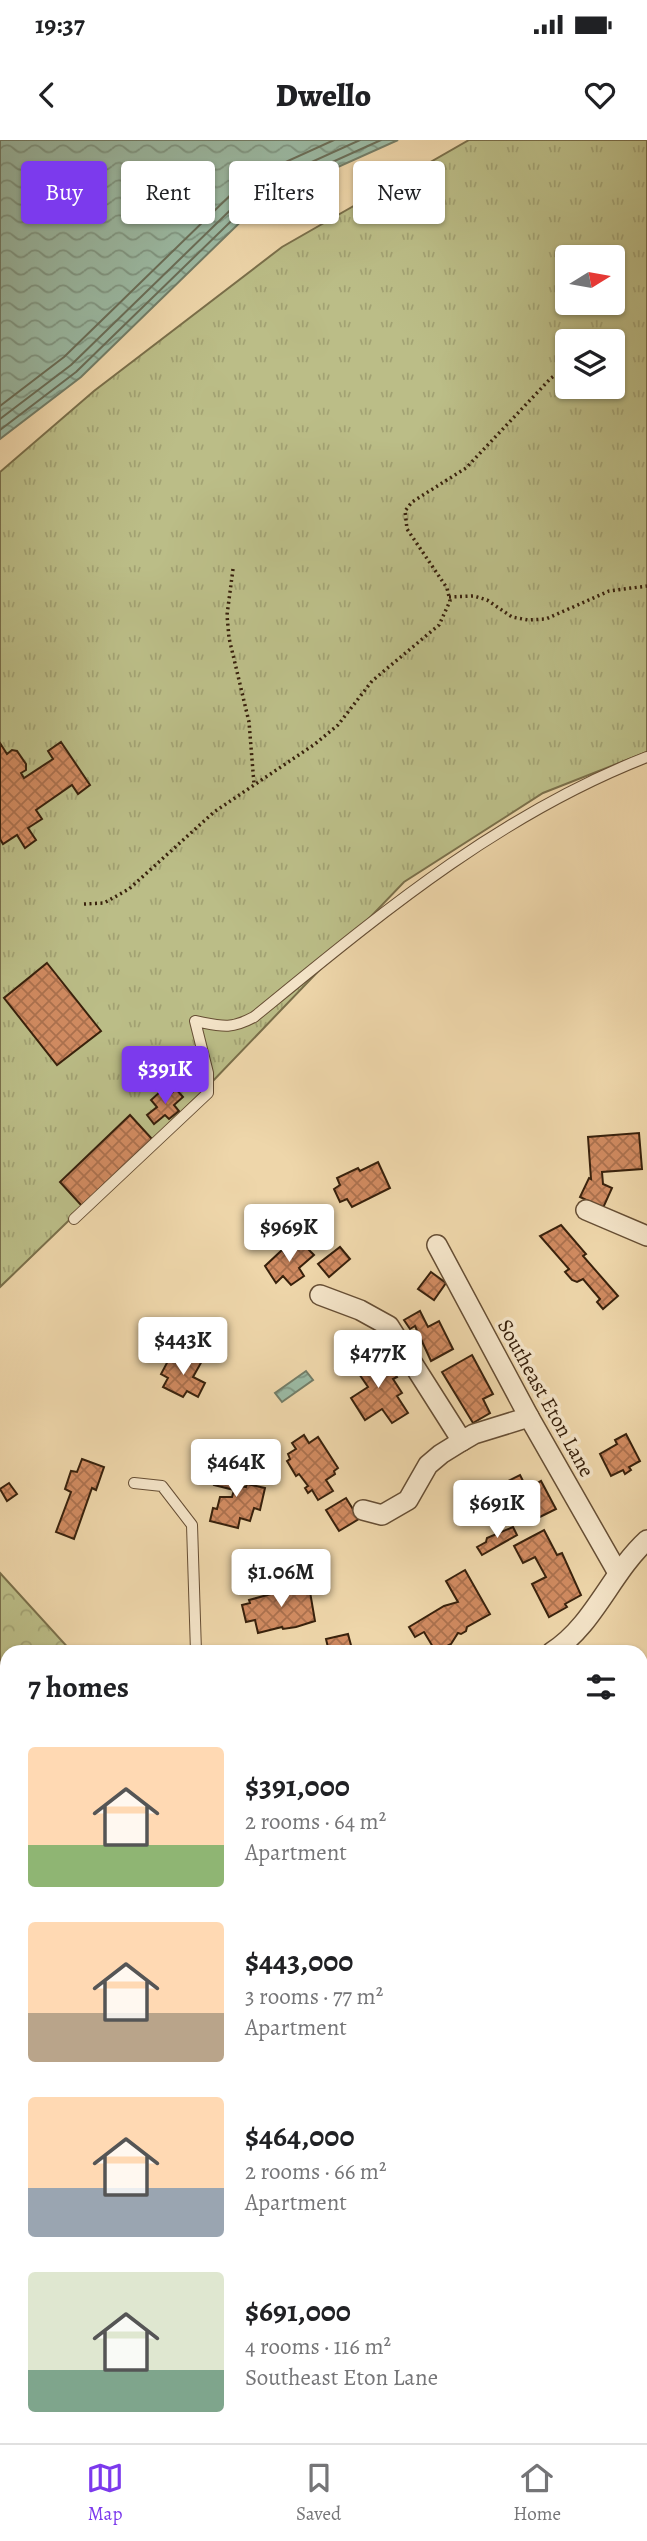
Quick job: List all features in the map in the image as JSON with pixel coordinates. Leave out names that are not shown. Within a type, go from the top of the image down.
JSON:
[{"type":"street","points":[[586,1210],[647,1236]]},
{"type":"street","name":"Southeast Eton Lane","points":[[437,1245],[529,1417],[618,1573]]},
{"type":"street","points":[[320,1295],[360,1310],[389,1326],[462,1441]]},
{"type":"street","points":[[363,1510],[382,1515],[408,1500],[428,1465],[441,1454],[474,1434],[529,1417]]},
{"type":"street","points":[[562,1645],[572,1638],[618,1573],[647,1540]]},
{"type":"lane","points":[[74,1219],[208,1093],[208,1073],[195,1021],[218,1026],[237,1026],[254,1017],[414,888],[467,851],[573,788],[647,757]]},
{"type":"lane","points":[[134,1483],[162,1486],[192,1525],[196,1645]]},
{"type":"path","points":[[84,904],[104,903],[129,889],[214,812],[315,744],[338,725],[372,681],[439,625],[446,612],[449,597],[447,589],[407,529],[405,510],[412,502],[466,468],[555,377]]},
{"type":"path","points":[[233,569],[227,615],[229,638],[249,722],[254,785]]},
{"type":"path","points":[[449,597],[474,596],[487,600],[512,617],[528,620],[546,619],[609,592],[647,586]]},
{"type":"green space","points":[[469,140],[647,140],[647,752],[543,793],[404,882],[210,1084],[0,1287],[0,472],[94,391],[282,247],[322,224],[339,224],[339,214],[353,206],[353,224],[445,224],[445,161],[432,161]]},
{"type":"green space","points":[[0,1573],[66,1645],[0,1645]]},
{"type":"water","points":[[0,140],[398,140],[339,166],[339,161],[229,161],[229,224],[238,224],[81,377],[0,439]]},
{"type":"water","points":[[306,1371],[313,1380],[282,1402],[275,1393]]},
{"type":"building","points":[[61,742],[90,785],[78,794],[72,785],[36,810],[42,819],[28,828],[36,840],[25,848],[17,835],[3,844],[0,839],[0,743],[7,754],[12,750],[17,751],[26,764],[26,770],[21,773],[24,778],[53,759],[48,751]]},
{"type":"building","points":[[47,963],[101,1031],[57,1065],[4,998]]},
{"type":"building","points":[[176,1089],[183,1097],[174,1105],[179,1111],[169,1119],[165,1115],[154,1124],[147,1115],[157,1107],[151,1100],[161,1091],[166,1098]]},
{"type":"building","points":[[130,1115],[152,1139],[82,1206],[60,1182]]},
{"type":"building","points":[[639,1133],[642,1169],[602,1172],[603,1184],[612,1188],[603,1208],[580,1197],[589,1178],[591,1179],[588,1137]]},
{"type":"building","points":[[378,1162],[390,1188],[352,1207],[347,1199],[340,1202],[334,1189],[340,1185],[337,1178]]},
{"type":"building","points":[[561,1225],[586,1254],[583,1256],[618,1296],[603,1309],[597,1302],[600,1299],[583,1279],[577,1282],[565,1272],[569,1269],[540,1236]]},
{"type":"building","points":[[301,1242],[314,1255],[299,1268],[304,1276],[291,1285],[283,1276],[276,1283],[265,1266],[282,1250],[286,1255]]},
{"type":"building","points":[[340,1247],[350,1259],[329,1277],[318,1264]]},
{"type":"building","points":[[431,1272],[446,1283],[434,1300],[418,1289]]},
{"type":"building","points":[[420,1311],[428,1327],[439,1321],[453,1349],[431,1361],[415,1326],[410,1329],[404,1320]]},
{"type":"building","points":[[374,1351],[385,1367],[389,1365],[397,1377],[393,1379],[402,1393],[397,1396],[408,1413],[392,1423],[382,1409],[365,1420],[351,1398],[368,1387],[353,1365]]},
{"type":"building","points":[[190,1355],[202,1361],[193,1377],[205,1383],[198,1397],[187,1391],[183,1397],[163,1387],[168,1378],[161,1374],[169,1359],[186,1364]]},
{"type":"building","points":[[472,1355],[493,1394],[483,1399],[490,1413],[473,1423],[442,1372]]},
{"type":"building","points":[[626,1434],[640,1461],[629,1467],[631,1470],[625,1474],[623,1470],[611,1476],[600,1454],[617,1444],[615,1440]]},
{"type":"building","points":[[304,1435],[309,1443],[318,1437],[338,1468],[334,1471],[335,1474],[326,1480],[333,1491],[318,1500],[312,1490],[308,1493],[305,1488],[308,1486],[299,1474],[296,1476],[287,1461],[290,1459],[288,1454],[296,1449],[292,1443]]},
{"type":"building","points":[[82,1459],[104,1467],[96,1490],[92,1488],[74,1539],[56,1532],[71,1492],[65,1489],[71,1471],[77,1472]]},
{"type":"building","points":[[218,1466],[243,1472],[240,1486],[246,1487],[247,1484],[265,1488],[260,1510],[254,1508],[250,1521],[240,1518],[238,1528],[210,1521],[213,1508],[217,1509],[220,1497],[232,1497],[234,1490],[214,1485]]},
{"type":"building","points":[[520,1475],[527,1489],[541,1481],[556,1509],[534,1520],[531,1514],[509,1525],[490,1490]]},
{"type":"building","points":[[9,1483],[17,1494],[7,1501],[0,1489]]},
{"type":"building","points":[[346,1498],[359,1519],[339,1531],[326,1510]]},
{"type":"building","points":[[513,1527],[517,1535],[482,1555],[477,1547],[486,1542],[487,1538]]},
{"type":"building","points":[[544,1530],[557,1555],[562,1553],[581,1595],[549,1617],[532,1584],[546,1577],[535,1557],[523,1563],[514,1546]]},
{"type":"building","points":[[465,1570],[490,1614],[467,1627],[461,1634],[458,1633],[449,1645],[432,1645],[424,1632],[415,1637],[409,1627],[444,1606],[458,1602],[446,1581]]},
{"type":"building","points":[[281,1583],[283,1591],[309,1586],[315,1621],[258,1633],[255,1620],[246,1622],[242,1605],[250,1603],[249,1600],[271,1594],[269,1586]]},
{"type":"building","points":[[348,1634],[351,1645],[327,1645],[326,1639]]}]
